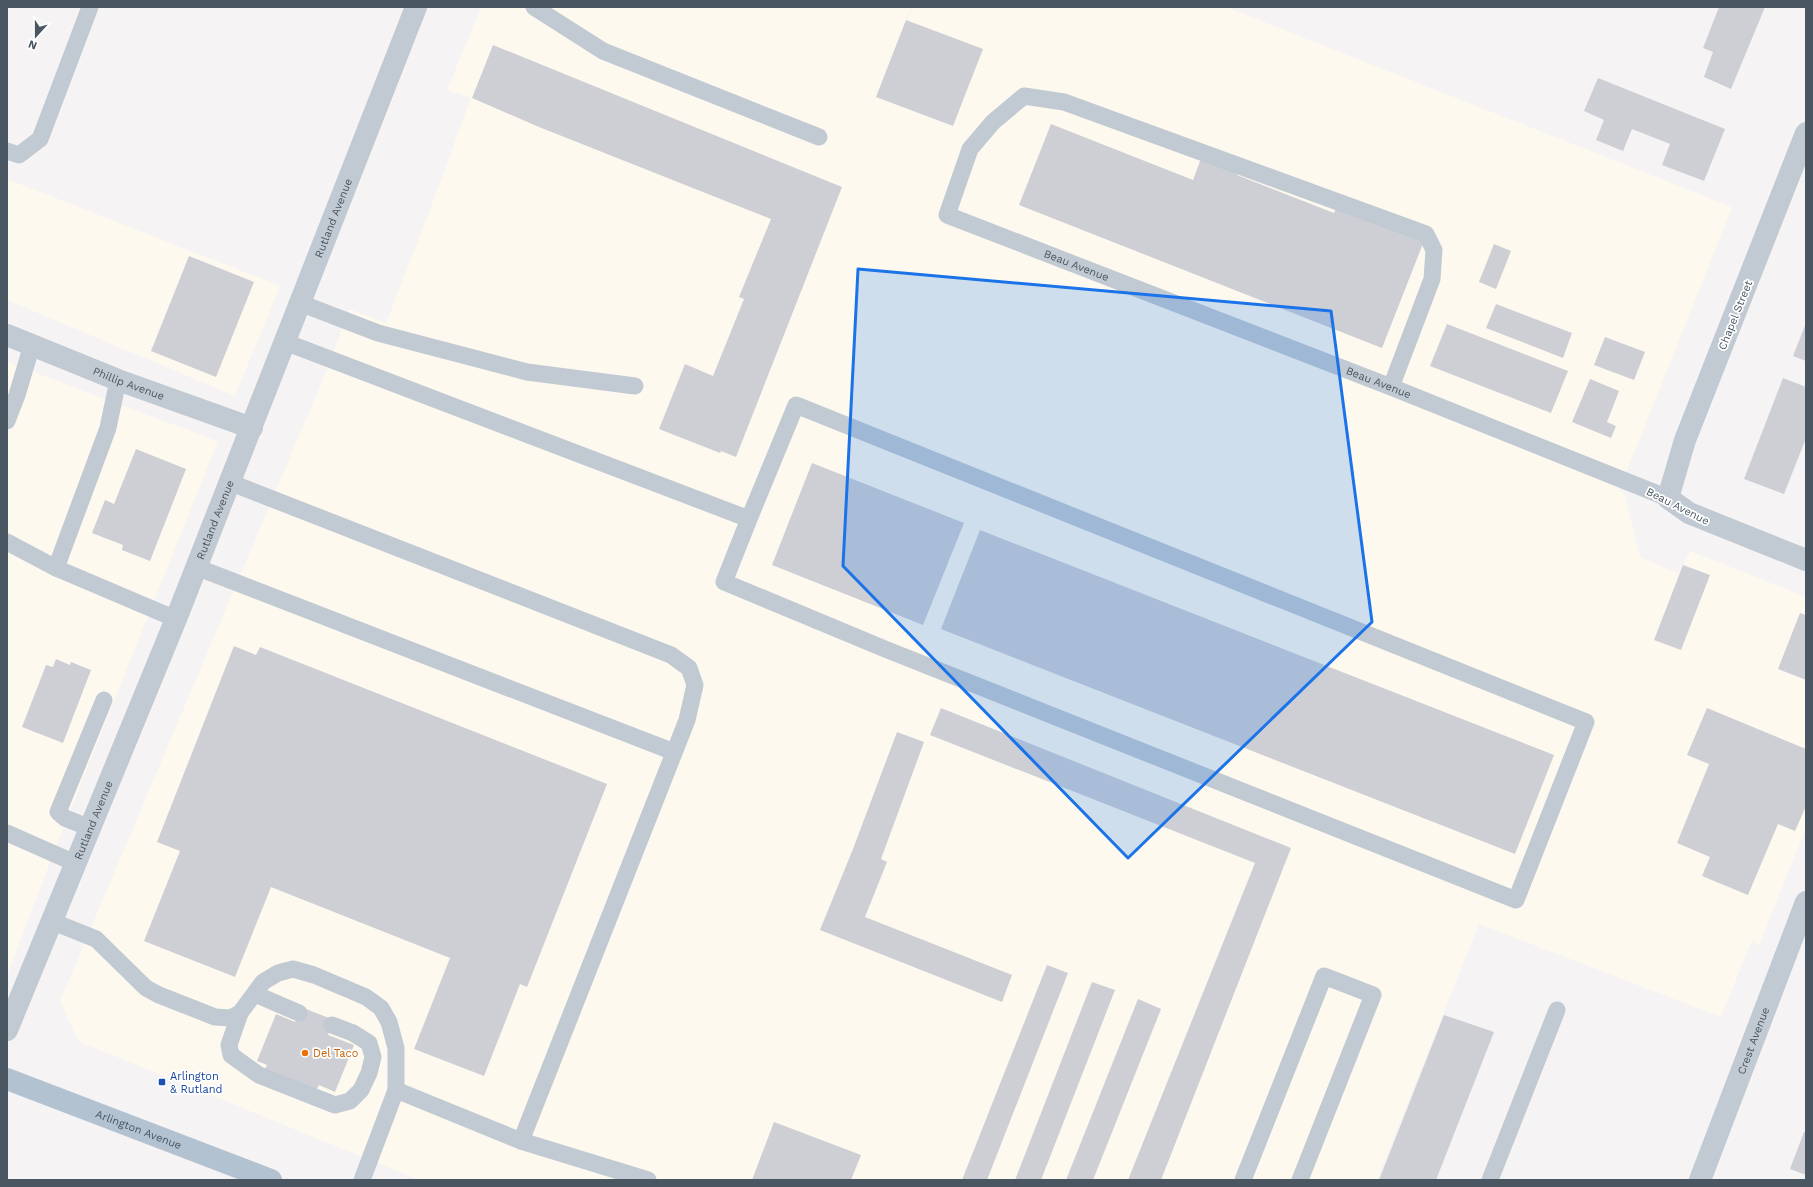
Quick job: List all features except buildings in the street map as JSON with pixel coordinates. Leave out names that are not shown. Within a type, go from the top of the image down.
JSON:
[{"type":"main road","name":"Arlington Avenue","points":[[7,1079],[271,1180]]},
{"type":"street","name":"Rutland Avenue","points":[[7,1030],[176,619],[228,482],[252,428],[416,7]]},
{"type":"street","name":"Chapel Street","points":[[1668,498],[1685,440],[1806,133]]},
{"type":"street","name":"Phillip Avenue","points":[[7,335],[118,380],[252,428]]},
{"type":"street","name":"Beau Avenue","points":[[1668,498],[1689,513],[1806,560]]},
{"type":"street","name":"Crest Avenue","points":[[1700,1180],[1806,902]]},
{"type":"lane","points":[[7,151],[19,156],[40,139],[90,7]]},
{"type":"lane","points":[[534,7],[603,51],[819,137]]},
{"type":"lane","name":"Beau Avenue","points":[[1392,387],[1432,278],[1434,250],[1426,234],[1064,102],[1024,96],[993,122],[970,149],[947,214],[1392,387],[1668,498]]},
{"type":"lane","points":[[300,303],[378,333],[527,372],[635,386]]},
{"type":"lane","points":[[285,342],[749,519]]},
{"type":"lane","points":[[7,421],[18,395],[32,345]]},
{"type":"lane","points":[[56,568],[108,428],[118,380]]},
{"type":"lane","points":[[796,405],[1586,722],[1516,900],[885,650],[724,582],[749,519],[796,405]]},
{"type":"lane","points":[[228,482],[671,655],[689,668],[695,685],[687,720],[522,1141]]},
{"type":"lane","points":[[7,542],[56,568],[176,619]]},
{"type":"lane","points":[[196,567],[674,752]]},
{"type":"lane","points":[[90,828],[65,818],[58,812],[104,700]]},
{"type":"lane","points":[[7,834],[75,863]]},
{"type":"lane","points":[[51,921],[96,938],[146,988],[158,996],[215,1017],[230,1018],[240,1013]]},
{"type":"lane","points":[[332,1025],[353,1033],[369,1043],[373,1057],[369,1073],[361,1090],[350,1101],[334,1105],[258,1075],[231,1055],[229,1045],[240,1013],[263,982],[278,973],[293,970],[314,975],[366,997],[381,1008],[389,1022],[396,1048],[396,1090],[362,1180]]},
{"type":"lane","points":[[1243,1180],[1324,976],[1373,995],[1300,1180]]},
{"type":"lane","points":[[255,994],[299,1012]]},
{"type":"lane","points":[[1490,1180],[1557,1010]]},
{"type":"lane","points":[[396,1090],[522,1141],[648,1180]]},
{"type":"highlighted area","points":[[858,269],[1331,311],[1372,622],[1128,858],[843,566]]},
{"type":"shaded area","points":[[481,7],[911,7],[876,100],[912,7],[1226,7],[1732,207],[1619,490],[1624,493],[1640,557],[1679,574],[1690,551],[1806,597],[1806,828],[1759,946],[1752,940],[1721,1017],[1479,924],[1377,1180],[419,1180],[78,1041],[60,1001],[331,360],[349,309],[386,323],[471,98],[447,90]]},
{"type":"shaded area","points":[[7,179],[280,286],[235,396],[7,300]]},
{"type":"shaded area","points":[[7,362],[218,441],[59,839],[7,976]]},
{"type":"place","name":"Del Taco","points":[[305,1053]]},
{"type":"place","name":"Arlington & Rutland","points":[[162,1082]]}]
